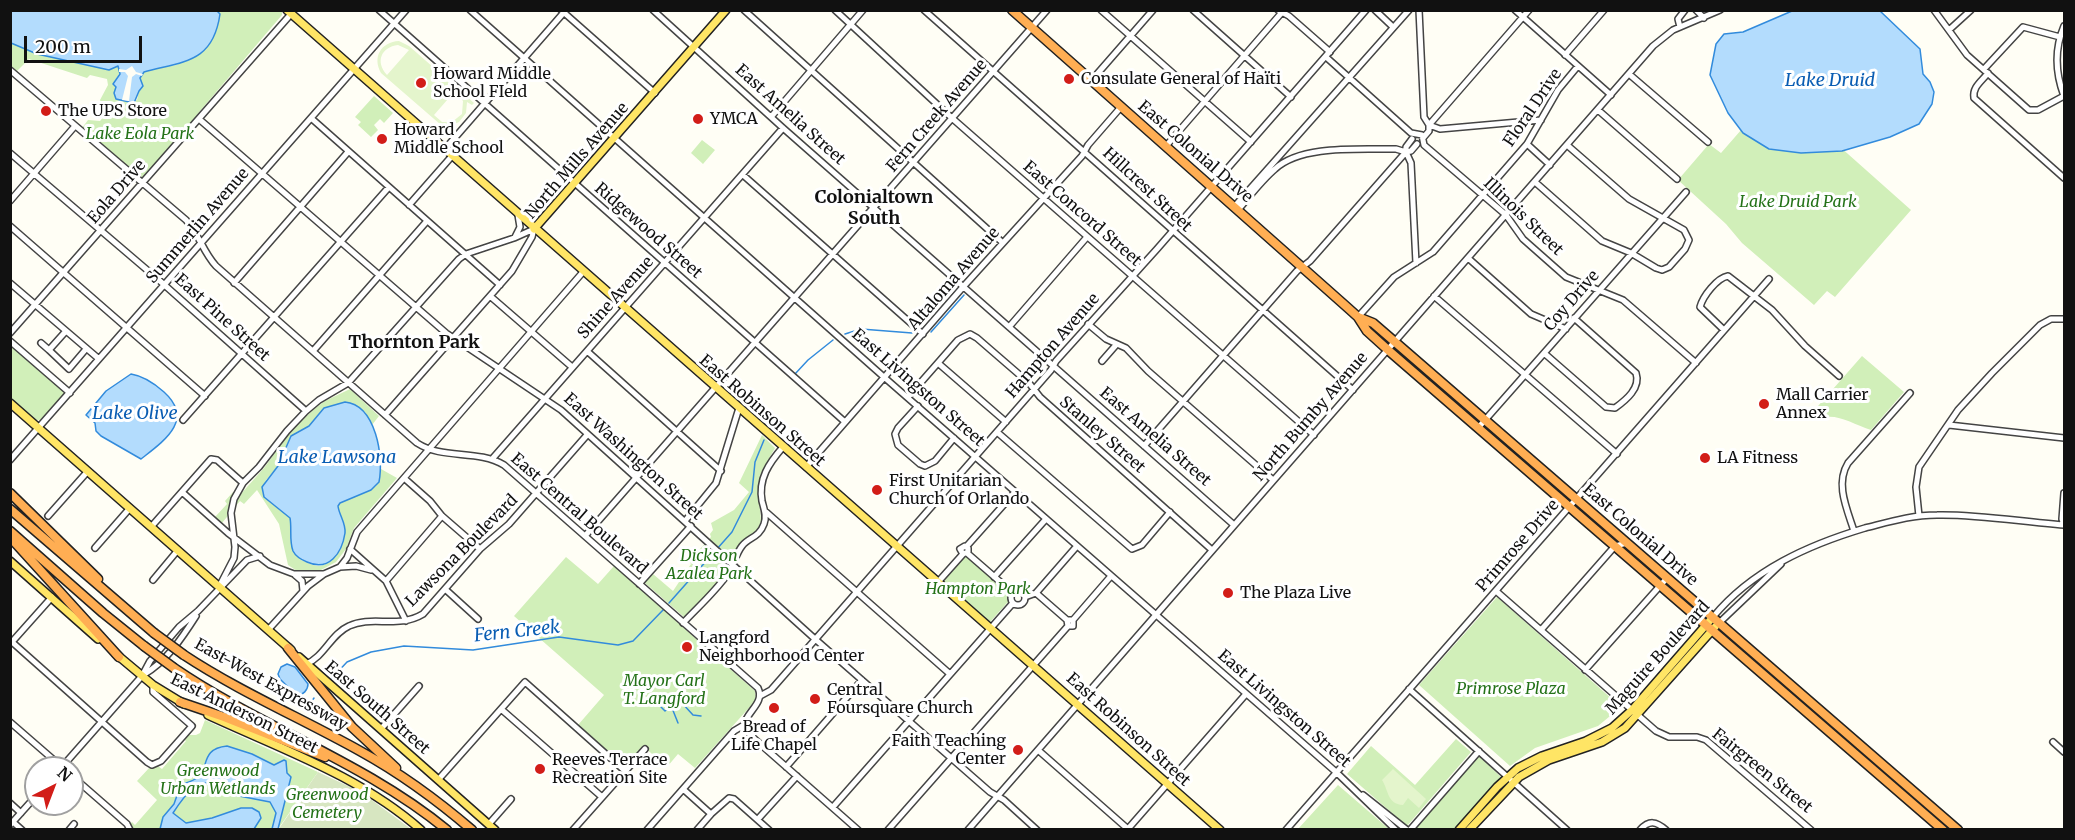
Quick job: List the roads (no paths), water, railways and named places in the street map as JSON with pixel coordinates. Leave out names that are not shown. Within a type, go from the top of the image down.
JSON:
[{"type":"highway","name":"East Colonial Drive","points":[[1012,10],[1302,268],[1358,316],[1373,323],[1627,543],[1664,581],[1713,624],[1848,734],[1943,830]]},
{"type":"highway","name":"East Colonial Drive","points":[[1358,316],[1366,331],[1478,428],[1616,546],[1664,581]]},
{"type":"highway","points":[[10,493],[96,577],[117,603]]},
{"type":"highway","name":"East-West Expressway","points":[[10,509],[117,603],[184,655],[252,696],[362,752],[414,785],[472,830]]},
{"type":"highway","name":"East-West Expressway","points":[[10,531],[119,627],[174,668],[237,707],[389,787],[446,830]]},
{"type":"highway","points":[[10,537],[119,657]]},
{"type":"highway","name":"East Colonial Drive","points":[[1713,624],[1814,718],[1958,830]]},
{"type":"highway","points":[[288,648],[352,727],[414,785]]},
{"type":"highway","points":[[1768,677],[1775,678],[1812,711],[1822,712]]},
{"type":"highway","points":[[180,702],[360,770]]},
{"type":"highway","points":[[1814,718],[1823,719],[1841,733],[1848,734]]},
{"type":"main road","name":"North Mills Avenue","points":[[534,229],[726,10]]},
{"type":"main road","name":"East Robinson Street","points":[[289,12],[1220,830]]},
{"type":"main road","points":[[10,403],[219,587]]},
{"type":"main road","name":"East Anderson Street","points":[[10,561],[153,685],[180,702],[354,782],[385,801],[421,830]]},
{"type":"main road","name":"East South Street","points":[[219,587],[271,627],[288,648],[495,830]]},
{"type":"main road","name":"Maguire Boulevard","points":[[1459,830],[1510,779],[1549,760],[1602,742],[1625,728],[1635,712],[1713,624]]},
{"type":"main road","name":"Maguire Boulevard","points":[[1469,830],[1510,779]]},
{"type":"street","name":"Ridgewood Street","points":[[379,10],[845,422]]},
{"type":"street","name":"Summerlin Avenue","points":[[10,460],[406,10]]},
{"type":"street","name":"East Livingston Street","points":[[470,10],[885,378],[1336,772],[1396,830]]},
{"type":"street","name":"East Amelia Street","points":[[653,10],[783,128],[1234,525]]},
{"type":"street","points":[[744,10],[810,72],[1003,243]]},
{"type":"street","name":"East Concord Street","points":[[835,10],[953,119],[1314,435]]},
{"type":"street","points":[[771,117],[863,10]]},
{"type":"street","name":"Hillcrest Street","points":[[924,10],[1262,312],[1353,390]]},
{"type":"street","name":"Fern Creek Avenue","points":[[585,536],[1047,10]]},
{"type":"street","points":[[1101,10],[1251,142]]},
{"type":"street","points":[[1091,81],[1153,10]]},
{"type":"street","points":[[1192,10],[1291,97]]},
{"type":"street","name":"Hampton Avenue","points":[[760,696],[771,690],[1034,390],[1088,324],[1212,187],[1366,10]]},
{"type":"street","points":[[1375,10],[1393,27]]},
{"type":"street","points":[[1236,208],[1409,10]]},
{"type":"street","points":[[1144,446],[1406,152],[1411,151],[1421,142],[1429,131],[1429,125],[1424,117],[1419,10]]},
{"type":"street","points":[[1515,10],[1611,95]]},
{"type":"street","points":[[1416,263],[1411,163],[1406,147],[1414,135],[1429,125],[1529,10]]},
{"type":"street","points":[[1565,55],[1604,10]]},
{"type":"street","points":[[1680,27],[1678,19],[1685,10]]},
{"type":"street","points":[[1696,10],[1704,18]]},
{"type":"street","name":"North Bumby Avenue","points":[[968,830],[1662,38],[1680,27],[1720,10]]},
{"type":"street","points":[[1934,10],[1961,48],[2029,110],[2038,110],[2064,96],[2058,78],[2056,56],[2064,26]]},
{"type":"street","points":[[1949,30],[1971,10]]},
{"type":"street","points":[[445,149],[564,11],[655,93]]},
{"type":"street","points":[[1166,146],[1282,11],[1349,78],[1421,142]]},
{"type":"street","name":"Eola Drive","points":[[10,333],[289,12]]},
{"type":"street","points":[[2060,37],[2023,27],[1986,71],[1975,88],[1974,98],[2064,178]]},
{"type":"street","name":"Floral Drive","points":[[1358,316],[1394,277],[1433,252],[1527,144],[1558,90],[1578,66]]},
{"type":"street","name":"East Central Boulevard","points":[[10,70],[190,224],[214,264],[417,443],[429,449],[493,458],[504,465],[758,688],[760,696]]},
{"type":"street","points":[[1629,74],[1708,142]]},
{"type":"street","name":"Altaloma Avenue","points":[[806,468],[963,287],[1044,198],[1121,107]]},
{"type":"street","points":[[1598,110],[1677,179]]},
{"type":"street","name":"East Washington Street","points":[[199,118],[453,338],[544,398],[691,526],[815,639],[1037,830]]},
{"type":"street","points":[[311,118],[500,285]]},
{"type":"street","points":[[1429,125],[1440,129],[1541,120]]},
{"type":"street","points":[[10,201],[75,126]]},
{"type":"street","name":"Shine Avenue","points":[[493,458],[783,128]]},
{"type":"street","points":[[1414,135],[1421,142]]},
{"type":"street","name":"Illinois Street","points":[[1421,142],[1506,216],[1523,240],[1566,277],[1623,300],[1696,363]]},
{"type":"street","points":[[1292,143],[1298,156]]},
{"type":"street","points":[[1527,144],[1550,165]]},
{"type":"street","points":[[1535,182],[1602,241],[1631,253],[1656,268],[1662,270],[1669,267],[1685,249],[1689,240],[1684,230],[1638,205],[1567,145]]},
{"type":"street","points":[[1236,208],[1275,168],[1298,156],[1324,152],[1396,149],[1406,152]]},
{"type":"street","points":[[234,283],[348,152]]},
{"type":"street","name":"East Pine Street","points":[[10,153],[165,285],[306,411]]},
{"type":"street","points":[[409,205],[452,156]]},
{"type":"street","points":[[743,174],[923,334]]},
{"type":"street","points":[[183,420],[389,188]]},
{"type":"street","name":"Coy Drive","points":[[1478,428],[1686,192]]},
{"type":"street","points":[[514,238],[520,227],[520,218],[517,214]]},
{"type":"street","points":[[313,351],[427,221]]},
{"type":"street","points":[[10,226],[205,396]]},
{"type":"street","points":[[219,587],[233,561],[235,547],[231,519],[234,499],[243,483],[259,467],[287,431],[319,400],[348,383],[455,262],[466,254],[534,229]]},
{"type":"street","name":"North Mills Avenue","points":[[385,415],[500,285],[519,261],[534,229]]},
{"type":"street","points":[[1009,327],[1087,237]]},
{"type":"street","points":[[1468,258],[1531,314],[1566,328]]},
{"type":"street","points":[[340,567],[357,532],[583,272]]},
{"type":"street","points":[[1725,330],[1700,307],[1703,298],[1724,277],[1732,278],[1772,310],[1805,346],[1839,376]]},
{"type":"street","name":"Primrose Drive","points":[[1286,830],[1769,279]]},
{"type":"street","points":[[10,283],[99,359]]},
{"type":"street","points":[[490,296],[572,367]]},
{"type":"street","points":[[1434,296],[1617,454]]},
{"type":"street","points":[[1544,353],[1611,409],[1619,405],[1635,388],[1638,379],[1636,373],[1574,318]]},
{"type":"street","points":[[1919,516],[1916,487],[1919,467],[1949,424],[1974,392],[2038,326],[2047,320],[2064,319]]},
{"type":"street","points":[[1088,324],[1106,339],[1126,348],[1274,480]]},
{"type":"street","points":[[49,350],[66,331]]},
{"type":"street","name":"Stanley Street","points":[[938,363],[963,336],[970,334],[977,338],[1212,550]]},
{"type":"street","points":[[10,341],[70,393]]},
{"type":"street","points":[[41,344],[69,369]]},
{"type":"street","points":[[1102,361],[1116,345]]},
{"type":"street","points":[[63,375],[86,348]]},
{"type":"street","points":[[586,351],[721,471]]},
{"type":"street","points":[[908,397],[938,363],[1006,422]]},
{"type":"street","points":[[1854,531],[1843,494],[1842,472],[1910,393]]},
{"type":"street","points":[[918,406],[895,434],[898,445],[920,465],[930,465],[954,438]]},
{"type":"street","points":[[685,521],[716,483],[739,408]]},
{"type":"street","points":[[1949,424],[2064,438]]},
{"type":"street","points":[[997,432],[1132,549],[1142,545],[1170,512]]},
{"type":"street","name":"Lawsona Boulevard","points":[[306,664],[314,660],[340,632],[352,624],[406,621],[423,614],[480,549],[509,524],[537,494],[587,435]]},
{"type":"street","points":[[683,623],[709,598],[734,565],[741,546],[760,532],[764,524],[765,512],[761,489],[764,474],[774,456],[783,447]]},
{"type":"street","points":[[151,527],[209,460],[217,460],[243,483]]},
{"type":"street","points":[[48,516],[88,471]]},
{"type":"street","points":[[404,478],[430,501],[442,516],[480,549]]},
{"type":"street","points":[[182,492],[234,537],[279,569],[294,574],[324,574]]},
{"type":"street","points":[[938,582],[1015,492]]},
{"type":"street","points":[[2064,493],[2062,519],[2064,525]]},
{"type":"street","points":[[95,548],[130,508]]},
{"type":"street","points":[[765,512],[950,674]]},
{"type":"street","name":"Maguire Boulevard","points":[[1713,624],[1726,602],[1769,568],[1823,541],[1892,520],[1951,515],[2064,525]]},
{"type":"street","points":[[386,581],[442,516]]},
{"type":"street","points":[[216,522],[224,525],[231,519]]},
{"type":"street","points":[[994,577],[1046,519]]},
{"type":"street","points":[[639,584],[691,526]]},
{"type":"street","points":[[1541,630],[1616,546],[1627,543]]},
{"type":"street","points":[[1013,603],[1022,604],[1025,597],[1036,593],[1077,546]]},
{"type":"street","points":[[350,549],[386,581],[406,621]]},
{"type":"street","points":[[153,580],[178,550]]},
{"type":"street","points":[[965,551],[1013,593]]},
{"type":"street","points":[[72,756],[142,676],[150,661],[179,627],[198,612],[219,587],[247,560],[260,556]]},
{"type":"street","name":"Maguire Boulevard","points":[[1713,624],[1787,559]]},
{"type":"street","points":[[271,627],[303,591],[324,574],[340,567],[361,566],[376,572]]},
{"type":"street","points":[[294,574],[302,581],[303,591]]},
{"type":"street","points":[[888,830],[1111,576]]},
{"type":"street","points":[[1585,670],[1664,581]]},
{"type":"street","points":[[445,589],[478,619]]},
{"type":"street","points":[[1013,593],[1021,591],[1025,597]]},
{"type":"street","name":"Fairgreen Street","points":[[1496,591],[1656,731],[1669,737],[1697,737],[1706,740],[1811,830]]},
{"type":"street","points":[[1013,593],[1011,598],[1013,603]]},
{"type":"street","points":[[1036,593],[1069,622]]},
{"type":"street","points":[[52,597],[11,643],[147,762],[156,765],[192,726],[153,692],[153,685]]},
{"type":"street","points":[[833,807],[1013,603]]},
{"type":"street","points":[[786,766],[862,680]]},
{"type":"street","points":[[438,780],[525,682],[626,771]]},
{"type":"street","points":[[381,729],[419,686]]},
{"type":"street","points":[[1409,689],[1568,830]]},
{"type":"street","points":[[1038,750],[1128,829],[1246,694]]},
{"type":"street","points":[[744,725],[760,696]]},
{"type":"street","points":[[501,709],[602,797]]},
{"type":"street","points":[[10,722],[48,756]]},
{"type":"street","points":[[744,725],[750,735],[858,830]]},
{"type":"street","points":[[647,830],[738,726],[744,725]]},
{"type":"street","points":[[2053,742],[2064,753]]},
{"type":"street","points":[[573,830],[645,749]]},
{"type":"street","points":[[1408,830],[1479,751]]},
{"type":"street","points":[[758,819],[797,776]]},
{"type":"street","name":"East Livingston Street","points":[[1350,785],[1408,830]]},
{"type":"street","points":[[84,786],[127,824],[130,830]]},
{"type":"street","points":[[683,789],[711,814]]},
{"type":"street","points":[[697,830],[729,798],[734,799],[769,830]]},
{"type":"street","points":[[489,824],[511,799]]},
{"type":"street","points":[[10,803],[21,813]]},
{"type":"street","points":[[22,830],[12,823],[24,810]]},
{"type":"street","points":[[1640,830],[1652,822],[1666,830]]},
{"type":"street","points":[[69,830],[74,824]]},
{"type":"water","points":[[216,10],[220,14],[211,42],[203,51],[184,62],[144,72],[140,78],[143,86],[134,103],[116,99],[114,93],[116,87],[113,84],[120,74],[118,66],[109,70],[37,54],[11,43],[11,11]]},
{"type":"water","name":"Lake Druid","points":[[1792,11],[1880,11],[1920,49],[1923,74],[1930,82],[1934,92],[1932,104],[1919,124],[1890,137],[1842,151],[1801,153],[1769,149],[1743,133],[1728,113],[1710,75],[1716,44],[1724,34],[1743,32]]},
{"type":"water","name":"Lake Olive","points":[[131,374],[145,378],[161,389],[173,402],[177,412],[173,429],[167,437],[141,459],[101,436],[96,431],[95,423],[86,415],[106,391]]},
{"type":"water","name":"Lake Lawsona","points":[[345,402],[356,405],[371,422],[379,446],[379,482],[371,490],[340,503],[338,506],[345,529],[341,547],[333,559],[322,564],[315,564],[297,557],[294,553],[291,543],[290,518],[264,497],[262,487],[278,466],[291,436],[309,426],[324,408]]},
{"type":"water","points":[[287,664],[295,667],[308,684],[306,690],[297,696],[278,674],[281,667]]},
{"type":"water","points":[[227,746],[252,754],[274,765],[286,761],[287,773],[291,777],[278,829],[272,829],[276,813],[270,802],[234,795],[221,782],[212,782],[192,789],[173,813],[186,823],[212,818],[241,808],[252,808],[259,812],[261,818],[254,829],[160,829],[163,817],[174,804],[181,784],[192,781],[200,775],[212,751]]},
{"type":"waterway","name":"Fern Creek","points":[[931,332],[964,295]]},
{"type":"waterway","name":"Fern Creek","points":[[845,334],[861,329],[912,333]]},
{"type":"waterway","name":"Fern Creek","points":[[795,374],[833,340]]},
{"type":"waterway","name":"Fern Creek","points":[[669,603],[732,532],[752,492],[755,462],[764,440]]},
{"type":"waterway","name":"Fern Creek","points":[[332,678],[347,662],[371,652],[404,646],[473,650],[559,637],[618,645],[633,641],[664,609]]},
{"type":"waterway","name":"Fern Creek","points":[[307,708],[314,698]]},
{"type":"waterway","points":[[661,707],[665,711],[677,702],[682,703],[693,715],[701,716]]},
{"type":"waterway","points":[[672,708],[678,723]]},
{"type":"place","name":"Consulate General of Haïti","points":[[1069,79]]},
{"type":"place","name":"Howard Middle School FIeld","points":[[421,83]]},
{"type":"place","name":"The UPS Store","points":[[46,111]]},
{"type":"place","name":"YMCA","points":[[698,119]]},
{"type":"place","name":"Howard Middle School","points":[[382,139]]},
{"type":"place","name":"Mall Carrier Annex","points":[[1764,404]]},
{"type":"place","name":"LA Fitness","points":[[1705,458]]},
{"type":"place","name":"First Unitarian Church of Orlando","points":[[877,490]]},
{"type":"place","name":"The Plaza Live","points":[[1228,593]]},
{"type":"place","name":"Langford Neighborhood Center","points":[[687,647]]},
{"type":"place","name":"Central Foursquare Church","points":[[815,699]]},
{"type":"place","name":"Bread of Life Chapel","points":[[774,708]]},
{"type":"place","name":"Faith Teaching Center","points":[[1018,750]]},
{"type":"place","name":"Reeves Terrace Recreation Site","points":[[540,769]]},
{"type":"district","name":"Colonialtown South","points":[[874,208]]},
{"type":"district","name":"Thornton Park","points":[[414,343]]},
{"type":"park label","name":"Lake Eola Park","points":[[140,134]]},
{"type":"park label","name":"Lake Druid Park","points":[[1798,202]]},
{"type":"park label","name":"Dickson Azalea Park","points":[[709,565]]},
{"type":"park label","name":"Hampton Park","points":[[978,589]]},
{"type":"park label","name":"Primrose Plaza","points":[[1511,689]]},
{"type":"park label","name":"Mayor Carl T. Langford","points":[[664,690]]},
{"type":"park label","name":"Greenwood Urban Wetlands","points":[[218,780]]},
{"type":"park label","name":"Greenwood Cemetery","points":[[327,804]]}]
